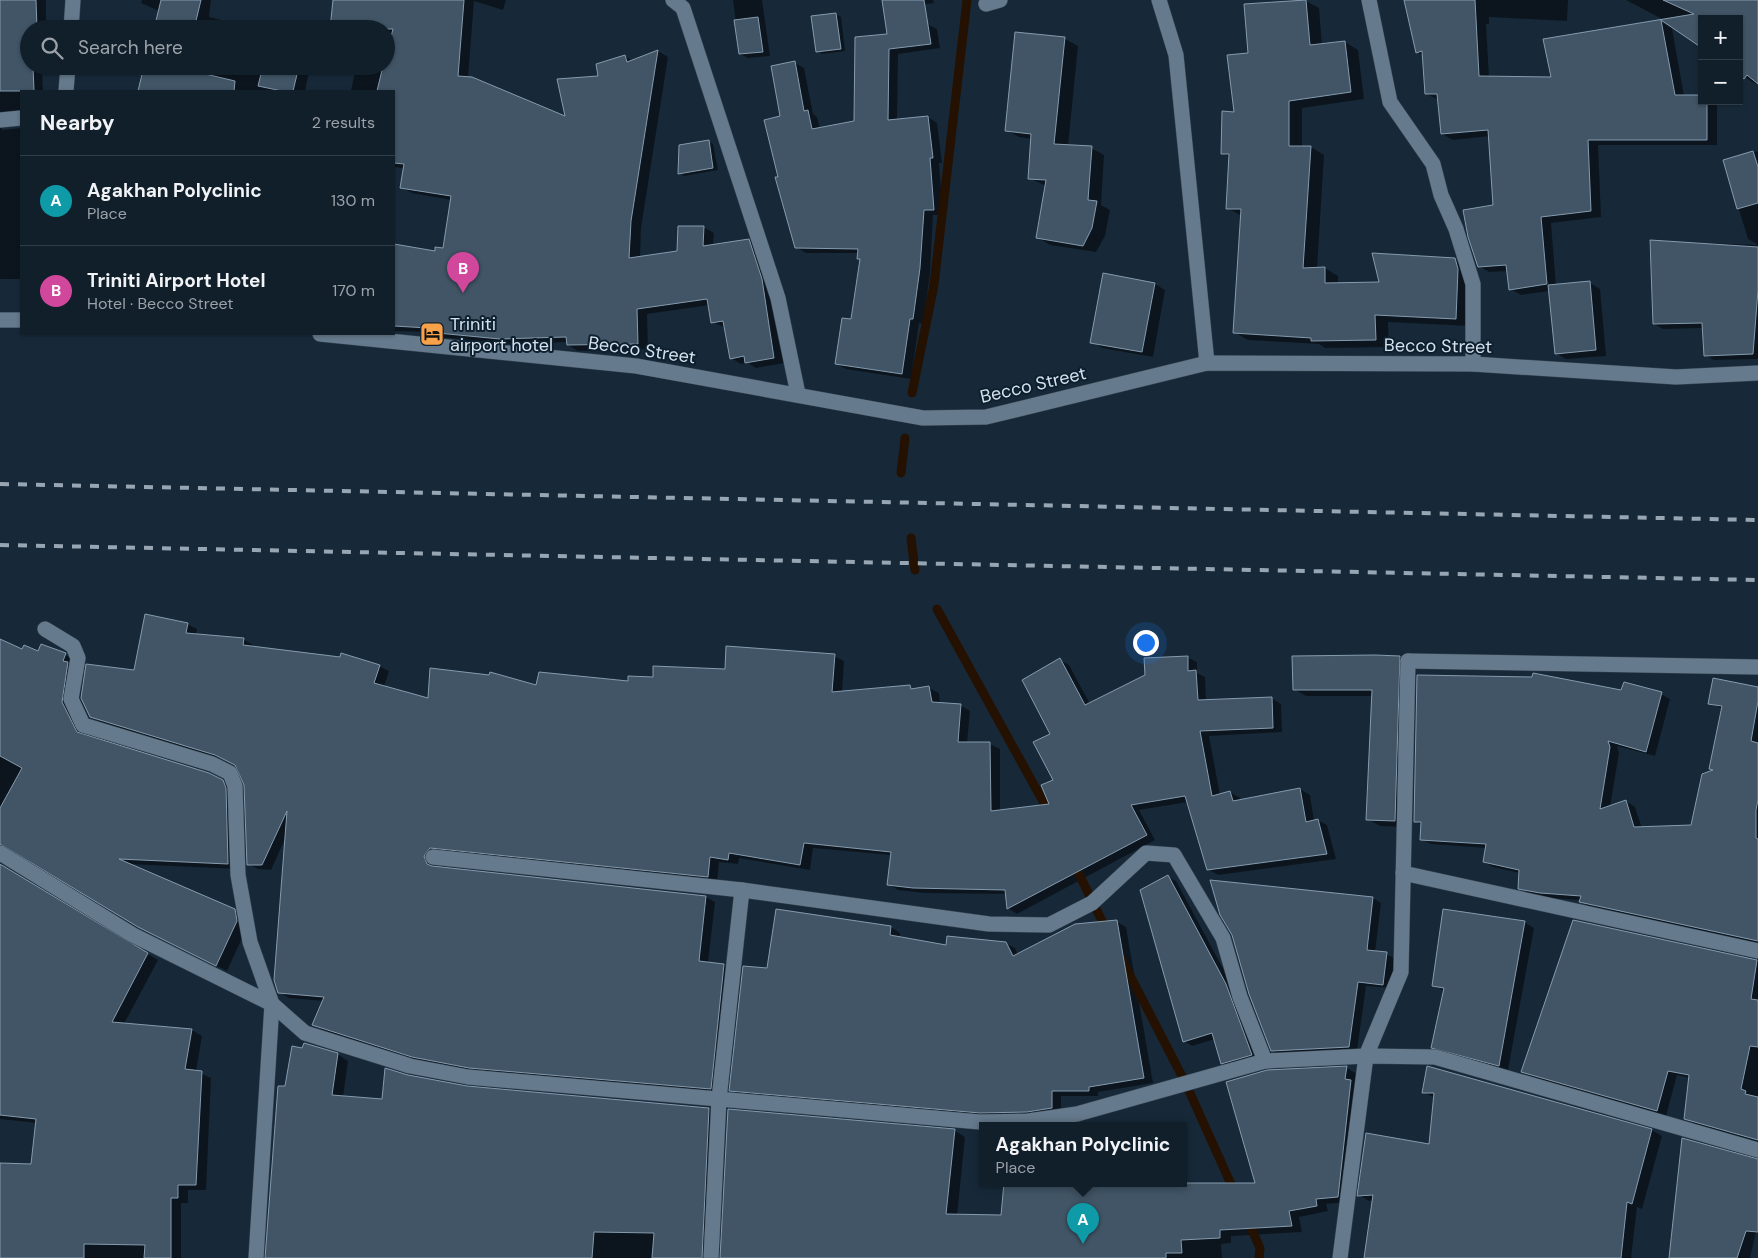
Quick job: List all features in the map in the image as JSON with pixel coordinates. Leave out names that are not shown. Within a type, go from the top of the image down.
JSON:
[{"type":"street","points":[[71,20],[73,0]]},
{"type":"street","points":[[673,0],[683,8],[778,298],[798,394]]},
{"type":"street","points":[[1159,0],[1176,55],[1207,363]]},
{"type":"street","points":[[1369,0],[1390,102],[1433,164],[1441,195],[1456,229],[1473,284],[1473,364]]},
{"type":"street","points":[[66,90],[67,75]]},
{"type":"street","points":[[0,120],[20,118]]},
{"type":"street","points":[[0,320],[20,320]]},
{"type":"street","name":"Becco Street","points":[[330,335],[636,366],[923,418],[986,417],[1207,363],[1473,364],[1676,377],[1758,373]]},
{"type":"street","points":[[46,629],[73,646],[78,658],[71,700],[83,726],[212,764],[230,772],[235,786],[238,874],[250,942],[272,1004],[256,1258]]},
{"type":"street","points":[[1340,1258],[1366,1056],[1401,972],[1408,661],[1758,667]]},
{"type":"street","points":[[0,853],[133,935],[272,1004],[305,1032],[410,1066],[468,1077],[980,1122],[1028,1121],[1077,1114],[1264,1061],[1366,1056],[1435,1057],[1758,1150]]},
{"type":"street","points":[[433,857],[742,890],[989,924],[1049,925],[1092,903],[1146,853],[1174,855],[1223,938],[1240,997],[1264,1061]]},
{"type":"street","points":[[1403,873],[1758,951]]},
{"type":"street","points":[[711,1258],[720,1099],[742,890]]},
{"type":"building","points":[[0,0],[36,0],[37,20],[20,20],[20,75],[33,75],[34,90],[0,91]]},
{"type":"building","points":[[161,0],[201,0],[196,20],[156,20]]},
{"type":"building","points":[[333,0],[464,0],[458,76],[472,77],[565,116],[557,79],[598,76],[596,64],[625,55],[627,62],[658,50],[631,221],[629,258],[677,251],[678,226],[704,226],[703,246],[749,239],[762,279],[774,358],[745,363],[744,356],[730,359],[723,321],[711,323],[707,299],[637,309],[638,344],[567,345],[566,337],[500,339],[427,332],[428,328],[395,326],[395,244],[435,251],[435,247],[443,248],[451,196],[400,188],[404,164],[395,163],[395,90],[377,90],[381,75],[395,75],[395,20],[331,20]]},
{"type":"building","points":[[882,0],[924,0],[931,44],[889,49],[888,120],[928,116],[933,158],[930,158],[934,210],[924,210],[920,268],[913,319],[910,319],[902,374],[835,364],[842,318],[851,319],[860,259],[857,259],[858,249],[795,248],[775,177],[778,177],[764,120],[780,116],[771,66],[795,61],[804,111],[808,110],[812,129],[854,121],[855,37],[887,34]]},
{"type":"building","points":[[1306,0],[1310,45],[1345,41],[1351,92],[1289,101],[1289,146],[1311,146],[1303,268],[1325,267],[1325,283],[1379,282],[1372,253],[1455,258],[1458,269],[1456,319],[1375,315],[1376,340],[1311,341],[1311,338],[1233,333],[1241,209],[1226,209],[1229,154],[1221,154],[1222,111],[1234,112],[1227,55],[1248,53],[1244,4]]},
{"type":"building","points":[[1404,0],[1475,0],[1479,76],[1551,77],[1543,39],[1694,14],[1663,0],[1758,0],[1758,84],[1747,75],[1743,78],[1743,15],[1698,15],[1698,45],[1661,20],[1675,95],[1698,95],[1698,105],[1707,105],[1707,140],[1588,140],[1591,211],[1541,217],[1547,284],[1509,290],[1506,265],[1478,267],[1468,237],[1463,210],[1493,205],[1488,130],[1441,134],[1437,94],[1425,94],[1422,51],[1416,53]]},
{"type":"building","points":[[836,13],[841,49],[816,52],[811,16]]},
{"type":"building","points":[[758,17],[763,52],[739,54],[734,20]]},
{"type":"building","points":[[1015,32],[1065,37],[1054,144],[1092,146],[1088,200],[1097,201],[1092,228],[1083,246],[1036,238],[1046,180],[1028,179],[1031,134],[1005,131]]},
{"type":"building","points":[[142,75],[210,75],[235,81],[234,90],[138,90]]},
{"type":"building","points":[[261,75],[297,75],[293,90],[277,90],[258,86]]},
{"type":"building","points":[[709,140],[713,168],[678,174],[679,145]]},
{"type":"building","points":[[1753,151],[1758,167],[1758,203],[1737,209],[1723,160]]},
{"type":"building","points":[[1650,240],[1758,247],[1758,290],[1753,354],[1704,356],[1702,323],[1653,324]]},
{"type":"building","points":[[1103,273],[1155,283],[1142,352],[1090,343]]},
{"type":"building","points":[[1590,281],[1596,350],[1555,354],[1548,285]]},
{"type":"building","points":[[145,614],[188,623],[186,633],[244,638],[243,645],[340,657],[341,653],[380,665],[374,683],[428,698],[430,668],[489,675],[490,672],[536,685],[539,672],[628,681],[628,676],[653,677],[653,666],[725,669],[726,646],[835,654],[832,692],[910,685],[911,689],[929,686],[932,702],[961,704],[958,742],[990,742],[991,811],[1049,804],[1041,785],[1053,780],[1033,742],[1050,734],[1022,680],[1060,658],[1085,705],[1145,675],[1144,658],[1188,656],[1188,671],[1196,670],[1198,700],[1272,697],[1273,728],[1200,731],[1212,796],[1230,791],[1233,801],[1300,788],[1306,822],[1318,819],[1327,854],[1207,870],[1185,796],[1131,805],[1147,835],[1007,909],[1005,890],[913,888],[887,885],[891,852],[804,843],[800,865],[729,853],[728,860],[710,857],[708,877],[430,848],[424,856],[427,864],[432,866],[706,896],[699,961],[724,964],[711,1089],[469,1068],[412,1057],[312,1025],[324,997],[278,993],[274,980],[287,811],[262,865],[247,865],[244,785],[235,765],[215,755],[90,717],[81,698],[86,664],[134,670]]},
{"type":"building","points":[[0,639],[22,649],[24,645],[38,651],[41,644],[66,653],[63,661],[68,662],[62,702],[77,732],[209,773],[223,780],[226,788],[228,864],[119,859],[235,909],[237,921],[216,966],[138,927],[0,844],[0,808],[22,768],[0,756]]},
{"type":"building","points":[[1292,656],[1400,656],[1395,821],[1366,820],[1372,690],[1293,690]]},
{"type":"building","points":[[1533,673],[1621,690],[1624,682],[1662,692],[1646,752],[1608,741],[1610,747],[1600,809],[1626,800],[1634,827],[1691,825],[1702,774],[1713,770],[1709,769],[1722,706],[1708,704],[1713,678],[1758,687],[1758,701],[1751,741],[1758,743],[1756,838],[1758,839],[1758,941],[1579,902],[1581,896],[1540,893],[1518,889],[1519,870],[1483,862],[1486,844],[1420,840],[1421,822],[1414,822],[1417,675],[1532,677]]},
{"type":"building","points":[[0,864],[148,953],[112,1022],[192,1029],[185,1069],[202,1071],[196,1185],[178,1185],[178,1198],[171,1198],[171,1258],[144,1258],[145,1245],[84,1244],[84,1258],[0,1258],[0,1163],[31,1164],[36,1119],[0,1115]]},
{"type":"building","points":[[1168,875],[1226,984],[1252,1055],[1221,1064],[1212,1033],[1183,1042],[1140,890]]},
{"type":"building","points":[[1210,880],[1373,897],[1367,950],[1387,952],[1383,985],[1358,982],[1349,1047],[1271,1051],[1249,994],[1232,935],[1220,915]]},
{"type":"building","points":[[776,909],[891,926],[890,935],[946,945],[947,936],[1006,942],[1013,956],[1075,924],[1117,920],[1144,1078],[1089,1087],[1089,1091],[1052,1091],[1052,1108],[1027,1112],[980,1113],[729,1091],[743,966],[767,968]]},
{"type":"building","points":[[1443,909],[1525,921],[1499,1066],[1431,1048],[1444,988],[1432,986]]},
{"type":"building","points":[[1573,920],[1757,960],[1751,999],[1758,1000],[1758,1047],[1750,1046],[1741,1089],[1746,1091],[1745,1094],[1758,1097],[1758,1140],[1684,1119],[1689,1075],[1668,1071],[1657,1111],[1521,1072]]},
{"type":"building","points":[[304,1043],[338,1053],[332,1095],[382,1099],[385,1068],[408,1075],[467,1086],[709,1108],[702,1258],[652,1258],[654,1233],[594,1232],[592,1258],[265,1258],[278,1086],[285,1086],[292,1046],[302,1048]]},
{"type":"building","points":[[1347,1066],[1345,1079],[1351,1080],[1338,1197],[1316,1199],[1317,1206],[1289,1211],[1292,1226],[1220,1230],[1220,1238],[1181,1240],[1182,1253],[1166,1253],[1166,1258],[720,1258],[728,1109],[955,1129],[946,1214],[1001,1215],[1004,1187],[1187,1187],[1187,1183],[1255,1183],[1226,1082],[1267,1070]]},
{"type":"building","points":[[1427,1066],[1652,1129],[1632,1204],[1627,1202],[1621,1258],[1364,1258],[1373,1195],[1357,1196],[1366,1133],[1429,1144],[1434,1093],[1422,1093]]},
{"type":"building","points":[[1682,1138],[1758,1159],[1758,1232],[1746,1231],[1737,1258],[1669,1258]]},
{"type":"waterway","points":[[912,393],[934,285],[967,0]]},
{"type":"waterway","points":[[901,473],[905,438]]},
{"type":"waterway","points":[[911,538],[915,570]]},
{"type":"waterway","points":[[937,609],[1050,814]]},
{"type":"waterway","points":[[1073,862],[1107,931]]},
{"type":"waterway","points":[[1120,956],[1185,1082],[1235,1193]]},
{"type":"waterway","points":[[1247,1219],[1260,1248],[1259,1258]]},
{"type":"railway","points":[[0,484],[1758,520]]},
{"type":"railway","points":[[0,545],[1758,580]]},
{"type":"place","name":"Triniti Airport Hotel","points":[[463,293]]},
{"type":"place","name":"Triniti airport hotel","points":[[432,334]]},
{"type":"place","name":"Agakhan Polyclinic","points":[[1083,1244]]}]
